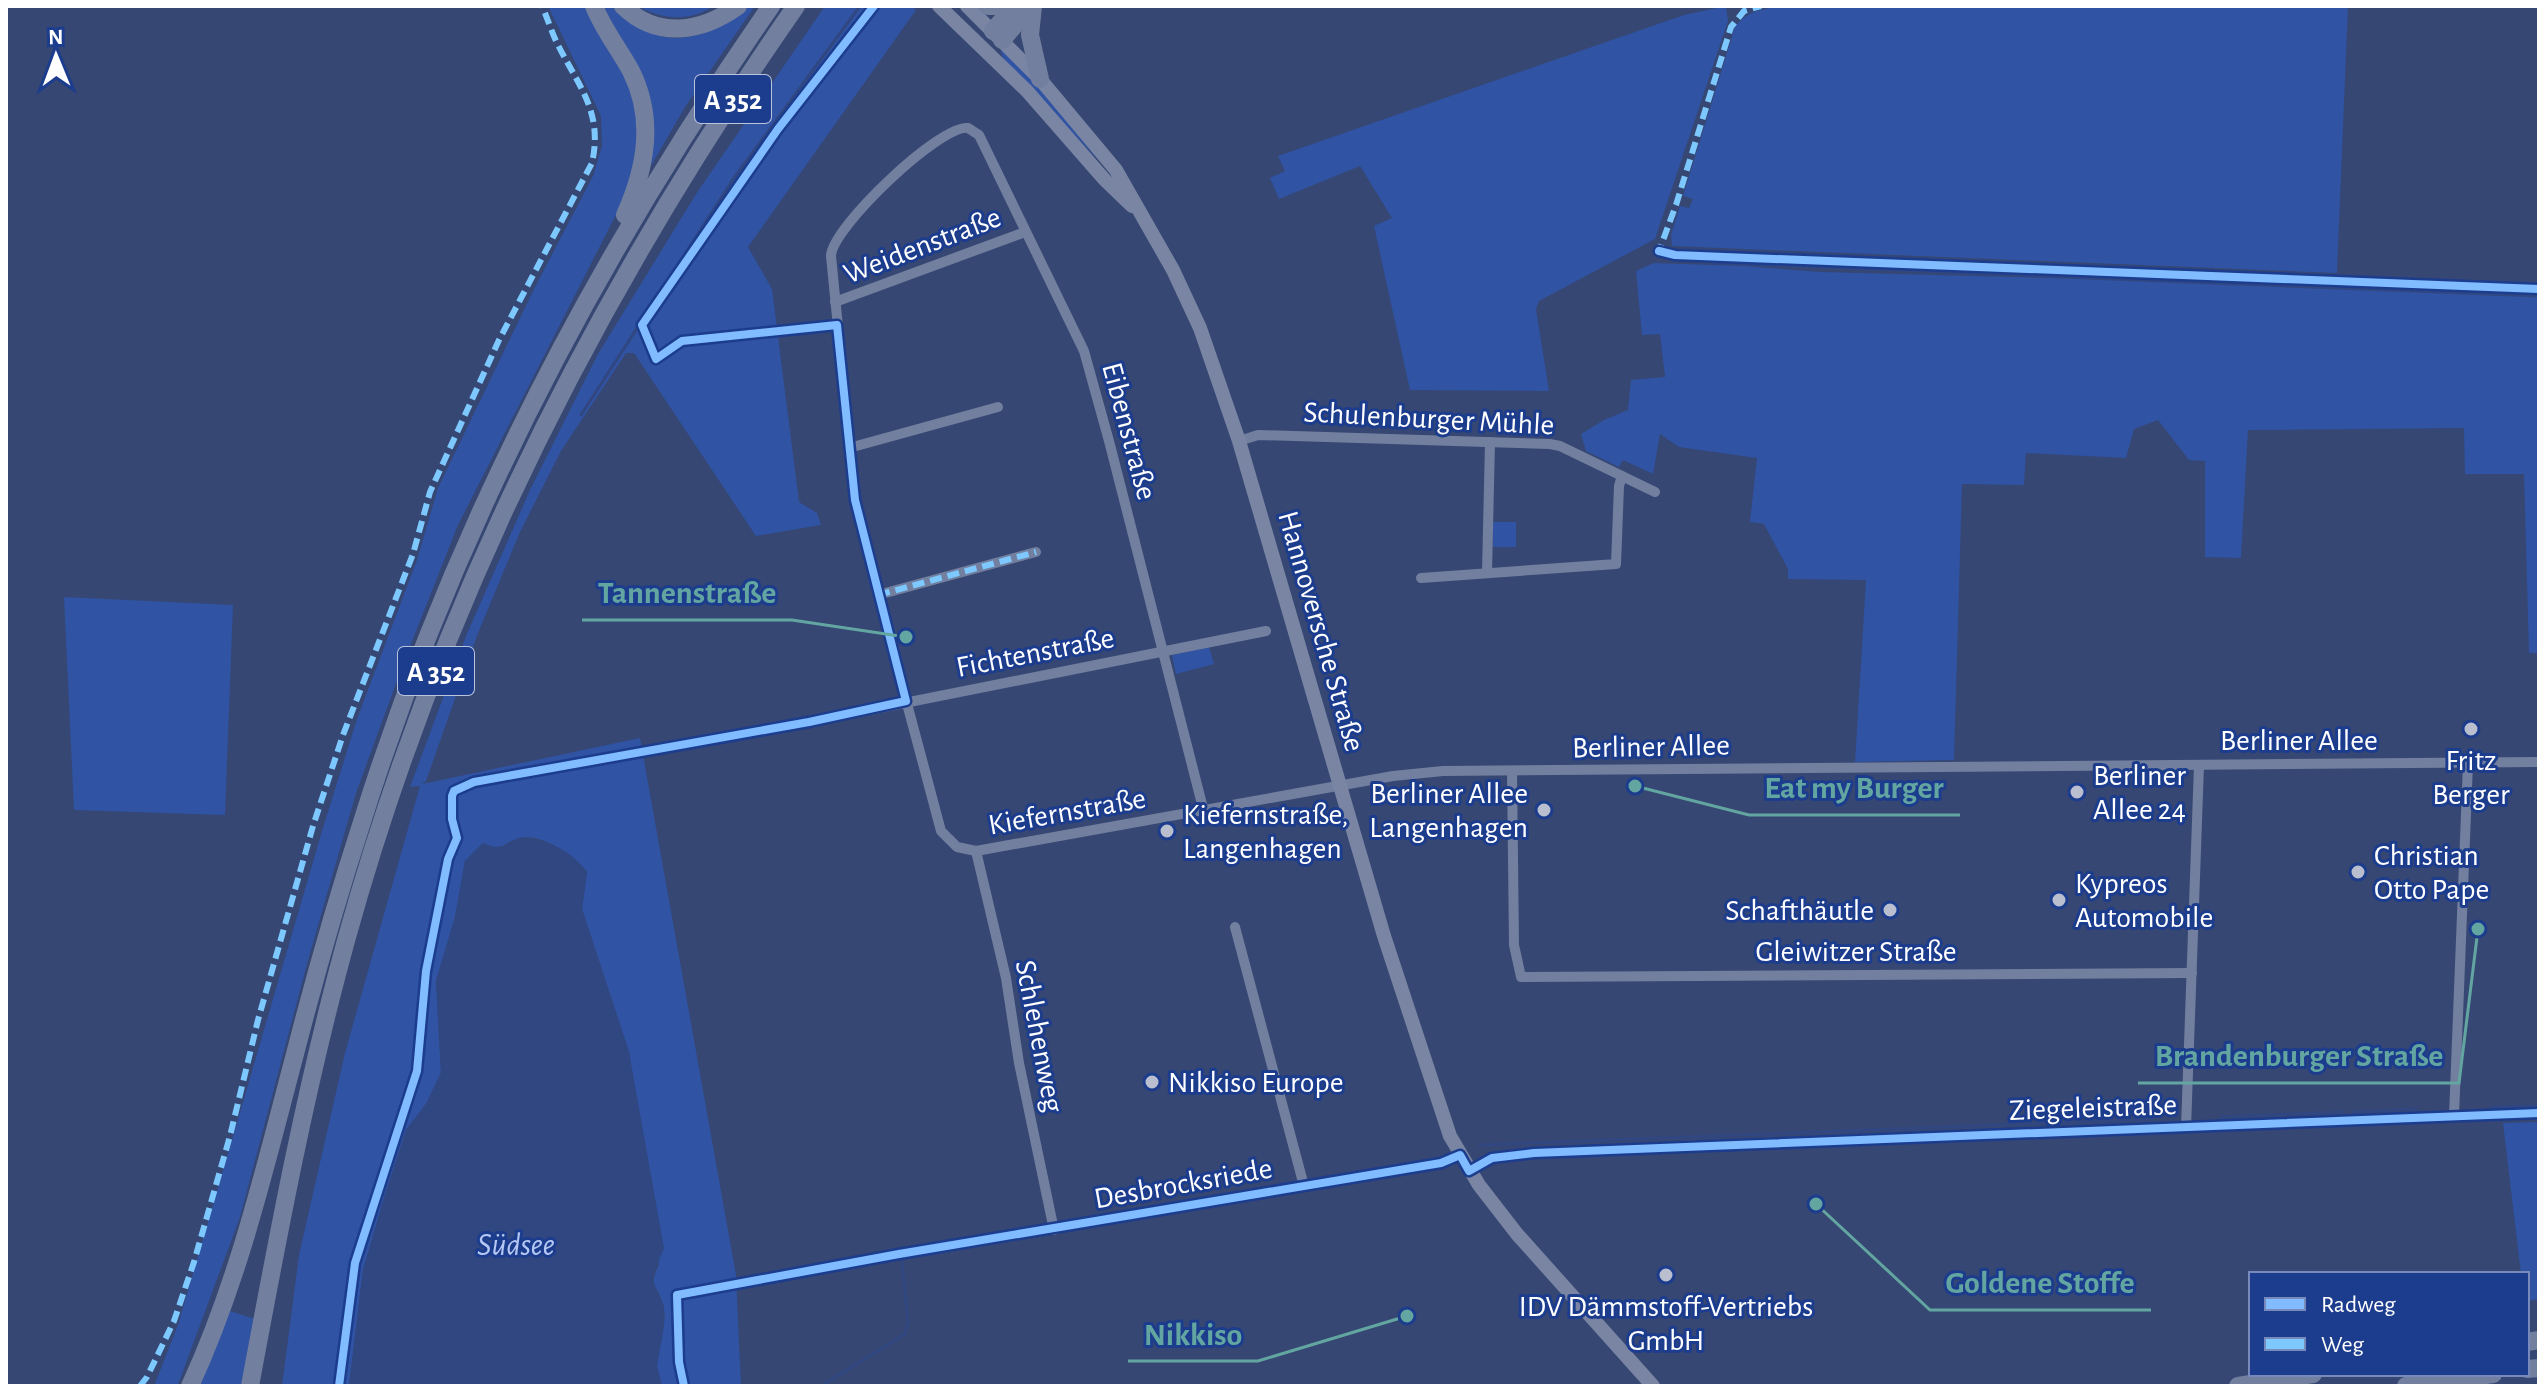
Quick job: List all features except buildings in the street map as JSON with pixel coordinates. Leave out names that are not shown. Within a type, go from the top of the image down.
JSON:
[{"type":"highway","points":[[586,300],[590,278],[633,196],[646,143],[641,93],[594,6]]},
{"type":"highway","points":[[623,6],[651,25],[677,30],[708,24],[738,6]]},
{"type":"highway","name":"A 352","points":[[190,1386],[222,1311],[252,1217],[328,930],[384,753],[428,636],[474,529],[586,300],[656,182],[771,6]]},
{"type":"highway","name":"A 352","points":[[250,1386],[288,1183],[318,1048],[382,822],[445,648],[493,535],[547,422],[625,274],[681,180],[796,6]]},
{"type":"highway","points":[[988,6],[1000,6]]},
{"type":"highway","points":[[998,35],[1015,6]]},
{"type":"highway","points":[[998,35],[1032,6]]},
{"type":"highway","points":[[1032,6],[1030,35],[1040,79]]},
{"type":"highway","points":[[2238,1386],[2300,1376]]},
{"type":"highway","points":[[2406,1386],[2478,1376]]},
{"type":"main road","name":"Hannoversche Straße","points":[[939,6],[1027,91],[1104,179],[1136,209]]},
{"type":"main road","name":"Hannoversche Straße","points":[[967,6],[1040,79],[1116,170],[1173,270],[1200,328],[1239,441],[1384,936],[1450,1136],[1460,1155],[1517,1234],[1653,1386]]},
{"type":"main road","points":[[984,49],[998,35]]},
{"type":"street","name":"Eibenstraße","points":[[835,302],[832,248],[875,193],[955,129],[968,128],[979,135],[1084,351],[1204,812]]},
{"type":"street","name":"Weidenstraße","points":[[835,302],[1025,232]]},
{"type":"street","name":"Kiefernstraße","points":[[835,302],[855,500],[906,701],[945,838],[957,847],[976,851],[1340,786]]},
{"type":"street","points":[[849,448],[998,407]]},
{"type":"street","name":"Schulenburger Mühle","points":[[1239,441],[1258,435],[1560,446],[1655,492]]},
{"type":"street","points":[[1487,573],[1490,442]]},
{"type":"street","points":[[1421,578],[1616,564],[1622,476]]},
{"type":"street","points":[[878,595],[1036,552]]},
{"type":"street","name":"Fichtenstraße","points":[[814,721],[1266,631]]},
{"type":"street","name":"Berliner Allee","points":[[1340,786],[1443,771],[2539,762]]},
{"type":"street","points":[[2454,1116],[2468,763]]},
{"type":"street","points":[[2186,1128],[2199,765]]},
{"type":"street","name":"Gleiwitzer Straße","points":[[1512,771],[1514,945],[1521,977],[2192,973]]},
{"type":"street","name":"Schlehenweg","points":[[976,851],[1006,978],[1019,1063],[1054,1230]]},
{"type":"street","points":[[1235,927],[1304,1186]]},
{"type":"street","name":"Ziegeleistraße","points":[[1682,1146],[2505,1114]]},
{"type":"street","name":"Desbrocksriede","points":[[912,1253],[1441,1163],[1460,1155]]},
{"type":"shaded area","points":[[548,6],[587,6],[623,72],[636,108],[638,126],[637,150],[627,193],[458,525],[356,793],[240,1217],[177,1386],[154,1386],[178,1325],[357,719],[417,560],[438,488],[534,289],[593,176],[602,146],[601,116]]},
{"type":"shaded area","points":[[597,6],[619,10],[646,30],[673,38],[714,29],[749,6],[755,6],[685,107],[652,164],[648,163],[651,144]]},
{"type":"shaded area","points":[[637,6],[714,6],[695,15],[676,17],[656,14]]},
{"type":"shaded area","points":[[825,6],[911,6],[916,10],[748,247],[772,289],[799,502],[817,513],[821,525],[756,536],[634,353],[626,353],[561,451],[520,532],[478,633],[426,781],[422,784],[640,738],[736,1275],[741,1386],[662,1386],[657,1359],[664,1313],[654,1282],[659,1265],[629,1052],[582,909],[587,872],[557,847],[528,837],[499,847],[483,843],[465,861],[455,917],[436,981],[441,1073],[426,1104],[406,1130],[384,1198],[363,1270],[349,1386],[282,1386],[299,1255],[345,1053],[420,786],[410,787],[466,636],[530,490],[598,354],[696,194]]},
{"type":"shaded area","points":[[1726,6],[1728,21],[1655,239],[1539,301],[1536,309],[1549,391],[1410,390],[1374,226],[1392,218],[1360,166],[1279,199],[1270,178],[1285,171],[1278,156],[1684,15]]},
{"type":"shaded area","points":[[1783,6],[2348,6],[2337,273],[1672,246],[1671,235],[1680,206],[1689,208],[1693,199],[1683,196],[1735,27],[1750,14]]},
{"type":"shaded area","points":[[1000,46],[1032,78],[1099,161],[1007,63]]},
{"type":"shaded area","points":[[1654,263],[1821,272],[2209,282],[2539,296],[2539,653],[2529,653],[2524,474],[2465,474],[2464,428],[2248,430],[2241,558],[2205,557],[2205,461],[2189,460],[2158,420],[2134,429],[2126,458],[2026,453],[2024,485],[1962,484],[1954,760],[1855,762],[1866,580],[1788,579],[1788,569],[1764,524],[1750,522],[1757,458],[1679,447],[1660,434],[1653,474],[1623,460],[1619,467],[1586,451],[1581,434],[1628,410],[1631,380],[1665,377],[1660,334],[1642,335],[1636,271]]},
{"type":"shaded area","points":[[1493,522],[1516,522],[1516,547],[1493,547]]},
{"type":"shaded area","points":[[64,597],[233,605],[225,815],[74,810]]},
{"type":"shaded area","points":[[1209,647],[1214,664],[1176,674],[1172,655]]},
{"type":"shaded area","points":[[2539,1122],[2539,1299],[2529,1301],[2529,1272],[2521,1272],[2503,1123]]},
{"type":"shaded area","points":[[230,1311],[255,1319],[242,1386],[199,1386]]},
{"type":"water","name":"Südsee","points":[[518,838],[538,840],[557,847],[573,857],[587,872],[582,910],[629,1052],[664,1248],[652,1277],[664,1306],[657,1366],[662,1386],[349,1386],[363,1270],[384,1198],[406,1130],[426,1104],[441,1073],[436,981],[455,917],[465,861],[483,843],[501,846]]},
{"type":"waterway","points":[[581,415],[734,178],[860,6]]},
{"type":"waterway","points":[[1688,250],[2539,284]]},
{"type":"waterway","points":[[1714,263],[2539,296]]},
{"type":"waterway","points":[[2491,1107],[2539,1106]]},
{"type":"waterway","points":[[2353,1112],[2417,1109]]},
{"type":"waterway","points":[[2221,1117],[2343,1112]]},
{"type":"waterway","points":[[1480,1145],[2152,1119]]},
{"type":"waterway","points":[[821,1386],[905,1334],[908,1322],[902,1261]]},
{"type":"marked path","points":[[140,1386],[174,1321],[194,1262],[313,826],[343,735],[413,554],[430,492],[499,340],[592,163],[595,145],[588,102],[542,6]]},
{"type":"marked path","points":[[1664,252],[1659,251],[1731,27],[1744,11],[1761,6]]},
{"type":"marked path","points":[[878,595],[1036,552]]},
{"type":"cycle path","points":[[339,1386],[355,1263],[417,1071],[426,971],[448,859],[457,838],[452,819],[454,791],[474,782],[809,722],[906,701],[855,500],[837,325],[682,341],[656,359],[642,325],[778,129],[874,6]]},
{"type":"cycle path","points":[[1659,251],[1675,255],[2539,289]]},
{"type":"cycle path","points":[[684,1386],[679,1362],[677,1295],[899,1254],[1441,1163],[1460,1155],[1469,1171],[1492,1158],[1534,1153],[2539,1113]]},
{"type":"place","name":"Tannenstraße","points":[[906,637]]},
{"type":"place","name":"Fritz Berger","points":[[2471,729]]},
{"type":"place","name":"Eat my Burger","points":[[1635,786]]},
{"type":"place","name":"Berliner Allee 24","points":[[2077,792]]},
{"type":"place","name":"Berliner Allee Langenhagen","points":[[1544,810]]},
{"type":"place","name":"Kiefernstraße, Langenhagen","points":[[1167,831]]},
{"type":"place","name":"Christian Otto Pape","points":[[2358,872]]},
{"type":"place","name":"Kypreos Automobile","points":[[2059,900]]},
{"type":"place","name":"Schafthäutle","points":[[1890,910]]},
{"type":"place","name":"Brandenburger Straße","points":[[2478,929]]},
{"type":"place","name":"Nikkiso Europe","points":[[1152,1082]]},
{"type":"place","name":"Goldene Stoffe","points":[[1816,1204]]},
{"type":"place","name":"IDV Dämmstoff-Vertriebs GmbH","points":[[1666,1275]]},
{"type":"place","name":"Nikkiso","points":[[1407,1316]]}]
